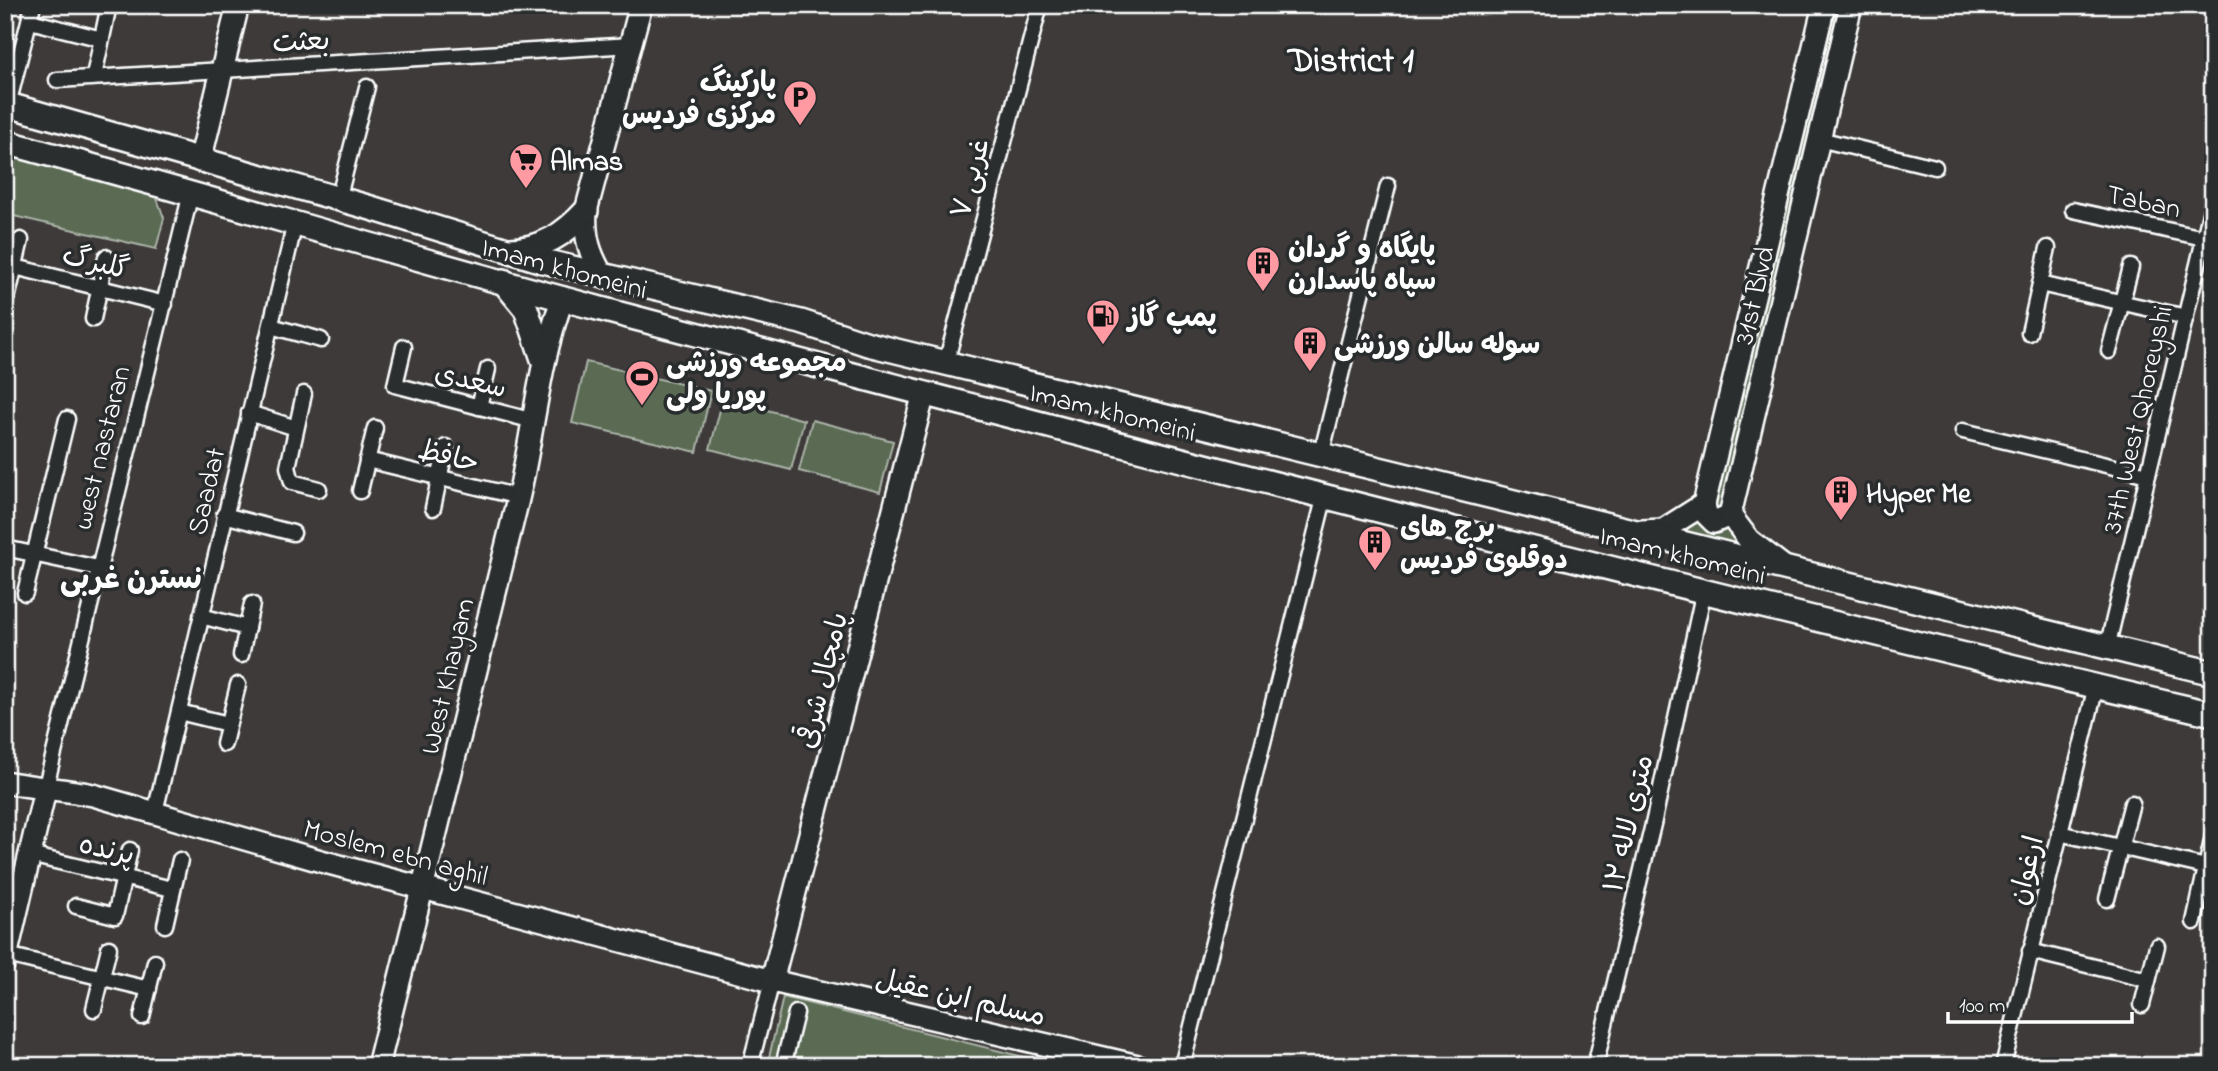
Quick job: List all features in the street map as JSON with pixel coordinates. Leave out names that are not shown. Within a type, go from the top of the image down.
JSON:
[{"type":"main road","name":"Imam khomeini","points":[[7,105],[603,277],[801,321],[868,344],[2213,673]]},
{"type":"main road","name":"Imam khomeini","points":[[5,142],[562,298],[924,393],[1909,642],[2213,713]]},
{"type":"main road","points":[[365,241],[353,230],[351,218],[370,208]]},
{"type":"main road","points":[[508,250],[532,247],[561,236],[586,211]]},
{"type":"main road","points":[[503,281],[526,309],[543,359]]},
{"type":"main road","points":[[788,357],[806,346],[801,321]]},
{"type":"main road","points":[[1867,630],[1883,616],[1880,593]]},
{"type":"main road","points":[[1909,642],[1904,628],[1905,619],[1918,602]]},
{"type":"street","points":[[7,105],[33,5]]},
{"type":"street","points":[[94,76],[109,5]]},
{"type":"street","points":[[200,161],[238,5]]},
{"type":"street","points":[[603,277],[590,253],[584,234],[586,211],[641,5]]},
{"type":"street","name":"۷ غربی","points":[[946,363],[1040,5]]},
{"type":"street","name":"31st Blvd","points":[[1704,504],[1824,5]]},
{"type":"street","name":"31st Blvd","points":[[1730,514],[1850,5]]},
{"type":"street","points":[[30,21],[102,39]]},
{"type":"street","name":"بعثت","points":[[57,79],[632,45]]},
{"type":"street","points":[[338,200],[367,87]]},
{"type":"street","points":[[1819,139],[1935,167]]},
{"type":"street","points":[[1321,455],[1388,186]]},
{"type":"street","name":"west nastaran","points":[[6,958],[98,568],[191,193]]},
{"type":"street","name":"37th West Qhoreyshi","points":[[2107,648],[2213,201]]},
{"type":"street","name":"Taban","points":[[2073,210],[2204,238]]},
{"type":"street","name":"Saadat","points":[[155,812],[295,223]]},
{"type":"street","points":[[8,295],[20,240]]},
{"type":"street","points":[[2029,333],[2048,248]]},
{"type":"street","points":[[93,318],[106,257]]},
{"type":"street","name":"گلبرگ","points":[[15,267],[164,304]]},
{"type":"street","points":[[2109,351],[2130,267]]},
{"type":"street","points":[[2040,284],[2186,317]]},
{"type":"street","name":"West Khayam","points":[[377,1066],[425,888],[519,497],[543,359],[562,298]]},
{"type":"street","points":[[271,326],[321,340]]},
{"type":"street","name":"سعدی","points":[[404,347],[396,385],[534,421]]},
{"type":"street","points":[[479,407],[488,369]]},
{"type":"street","name":"پامچال شرقی","points":[[772,981],[924,393]]},
{"type":"street","points":[[304,394],[288,467],[292,482],[319,489]]},
{"type":"street","points":[[249,413],[296,428]]},
{"type":"street","points":[[25,593],[67,419]]},
{"type":"street","points":[[360,491],[374,428]]},
{"type":"street","points":[[1963,431],[2148,475]]},
{"type":"street","points":[[433,508],[446,447]]},
{"type":"street","name":"حافظ","points":[[367,460],[519,497]]},
{"type":"street","points":[[1182,1066],[1325,495]]},
{"type":"street","points":[[1634,531],[1663,530],[1704,504],[1706,514],[1714,522],[1730,514],[1749,540],[1792,571]]},
{"type":"street","points":[[224,515],[293,533]]},
{"type":"street","points":[[5,548],[98,568]]},
{"type":"street","name":"۱۲ متری لاله","points":[[1595,1066],[1654,820],[1704,590]]},
{"type":"street","points":[[241,654],[252,604]]},
{"type":"street","points":[[201,616],[247,628]]},
{"type":"street","points":[[224,744],[238,685]]},
{"type":"street","name":"ارغوان","points":[[2003,1066],[2096,686]]},
{"type":"street","points":[[179,712],[228,724]]},
{"type":"street","name":"Moslem ebn aghil","points":[[5,782],[45,790],[68,790],[155,812],[772,981]]},
{"type":"street","points":[[2107,899],[2132,803]]},
{"type":"street","points":[[2059,833],[2206,867]]},
{"type":"street","points":[[2194,922],[2213,836]]},
{"type":"street","points":[[76,906],[115,916],[130,850]]},
{"type":"street","name":"پرنده","points":[[30,855],[172,889]]},
{"type":"street","points":[[165,925],[180,860]]},
{"type":"street","points":[[2142,1005],[2157,946]]},
{"type":"street","points":[[94,1009],[109,948]]},
{"type":"street","points":[[2030,951],[2148,980]]},
{"type":"street","points":[[6,958],[149,989]]},
{"type":"street","points":[[142,1017],[155,962]]},
{"type":"street","points":[[750,1066],[772,981]]},
{"type":"street","name":"مسلم ابن عقیل","points":[[772,981],[1138,1066]]},
{"type":"street","points":[[783,1066],[796,1013]]},
{"type":"green space","points":[[1826,5],[1848,5],[1726,513],[1709,511]]},
{"type":"green space","points":[[5,153],[155,193],[164,218],[156,249],[5,214]]},
{"type":"green space","name":"مجموعه ورزشی پوریا ولی","points":[[586,362],[711,391],[697,452],[572,423]]},
{"type":"green space","points":[[723,398],[804,420],[791,470],[710,449]]},
{"type":"green space","points":[[812,420],[893,441],[880,492],[799,471]]},
{"type":"green space","points":[[1700,511],[1729,521],[1766,562],[1662,535]]},
{"type":"green space","points":[[783,997],[1060,1066],[767,1066]]},
{"type":"place","name":"پارکینگ مرکزی فردیس","points":[[800,127]]},
{"type":"place","name":"Almas","points":[[526,190]]},
{"type":"place","name":"پایگاه و گردان سپاه پاسدارن","points":[[1263,293]]},
{"type":"place","name":"پمپ گاز","points":[[1103,346]]},
{"type":"place","name":"سوله سالن ورزشی","points":[[1310,373]]},
{"type":"place","name":"مجموعه ورزشی پوریا ولی","points":[[642,407]]},
{"type":"place","name":"Hyper Me","points":[[1841,522]]},
{"type":"place","name":"برج های دوقلوی فردیس","points":[[1375,572]]},
{"type":"district","name":"District 1","points":[[1351,59]]},
{"type":"district","name":"نسترن غربی","points":[[131,578]]}]
